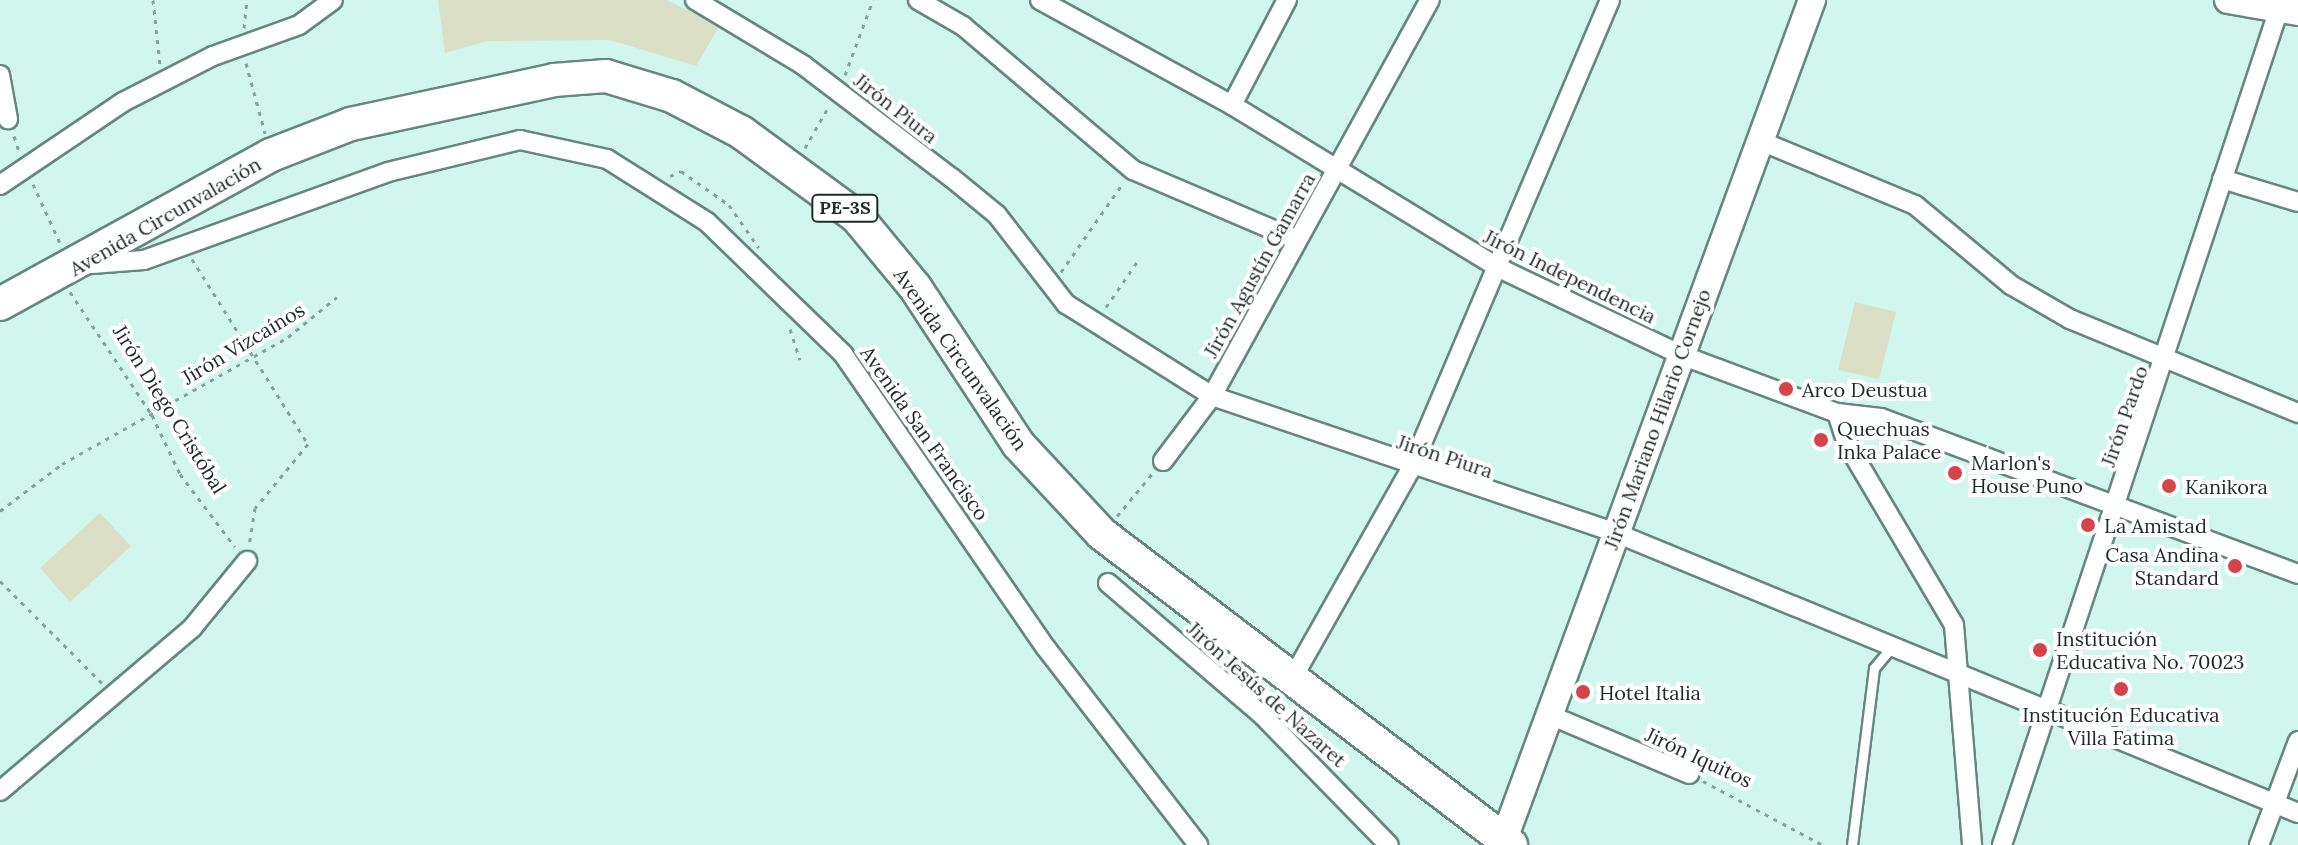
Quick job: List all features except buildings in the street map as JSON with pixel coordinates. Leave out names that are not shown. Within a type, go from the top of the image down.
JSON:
[{"type":"highway","name":"Avenida Circunvalación","points":[[0,304],[69,270],[271,155],[392,111],[516,84],[606,76],[672,96],[741,132],[857,217],[915,287],[1018,444],[1102,534],[1505,843]]},
{"type":"street","points":[[0,185],[24,166],[162,81],[299,25],[333,0]]},
{"type":"street","name":"Jirón Piura","points":[[695,0],[803,65],[960,185],[1010,230],[1049,290],[1095,323],[1212,396],[1411,469],[1616,533],[1895,642],[2298,813]]},
{"type":"street","points":[[918,0],[963,26],[1133,170],[1297,240]]},
{"type":"street","name":"Jirón Independencia","points":[[1040,0],[1232,105],[1499,268],[1681,355],[1837,413],[1881,418],[2298,574]]},
{"type":"street","points":[[1232,105],[1287,0]]},
{"type":"street","name":"Jirón Agustín Gamarra","points":[[1163,461],[1212,396],[1430,0]]},
{"type":"street","points":[[1292,679],[1411,469],[1499,268],[1610,0]]},
{"type":"street","name":"Jirón Mariano Hilario Cornejo","points":[[1505,843],[1758,140],[1812,0]]},
{"type":"street","points":[[2228,0],[2286,7]]},
{"type":"street","name":"Jirón Pardo","points":[[2002,845],[2166,362],[2222,179],[2286,7]]},
{"type":"street","points":[[0,75],[8,119]]},
{"type":"street","name":"Avenida San Francisco","points":[[69,270],[119,267],[184,247],[388,172],[520,140],[607,159],[707,222],[843,354],[1046,648],[1198,845]]},
{"type":"street","points":[[1758,140],[1915,205],[2011,285],[2166,362],[2298,413]]},
{"type":"street","points":[[2222,179],[2298,202]]},
{"type":"street","points":[[1837,413],[1847,444],[1954,625],[1972,845]]},
{"type":"street","points":[[0,791],[192,628],[247,561]]},
{"type":"street","name":"Jirón Jesús de Nazaret","points":[[1108,583],[1263,716],[1389,845]]},
{"type":"street","name":"Jirón Iquitos","points":[[1552,716],[1689,774]]},
{"type":"street","points":[[2259,845],[2298,741]]},
{"type":"lane","points":[[1852,845],[1874,668],[1895,642]]},
{"type":"path","points":[[153,0],[162,81]]},
{"type":"path","points":[[247,0],[242,46],[271,155]]},
{"type":"path","name":"Jirón Diego Cristóbal","points":[[8,119],[24,166],[69,270],[152,415],[180,474],[247,561]]},
{"type":"path","points":[[1049,290],[1133,170]]},
{"type":"path","points":[[184,247],[258,354],[308,444],[255,508],[247,561]]},
{"type":"path","points":[[1095,323],[1137,262]]},
{"type":"path","name":"Jirón Vizcaínos","points":[[0,511],[62,464],[258,354],[337,297]]},
{"type":"path","points":[[1102,534],[1163,461]]},
{"type":"path","points":[[0,581],[114,696]]},
{"type":"path","name":"Jirón Iquitos","points":[[1689,774],[1823,845]]},
{"type":"green space","points":[[438,0],[666,0],[720,25],[696,66],[610,40],[487,41],[445,53]]},
{"type":"green space","points":[[1855,302],[1896,312],[1879,379],[1838,370]]},
{"type":"green space","points":[[100,513],[131,546],[70,602],[40,568]]},
{"type":"place","name":"Arco Deustua","points":[[1786,389]]},
{"type":"place","name":"Quechuas Inka Palace","points":[[1821,440]]},
{"type":"place","name":"Marlon's House Puno","points":[[1955,473]]},
{"type":"place","name":"Kanikora","points":[[2169,486]]},
{"type":"place","name":"La Amistad","points":[[2088,525]]},
{"type":"place","name":"Casa Andina Standard","points":[[2235,566]]},
{"type":"place","name":"Institución Educativa No. 70023","points":[[2040,650]]},
{"type":"place","name":"Institución Educativa Villa Fatima","points":[[2121,689]]},
{"type":"place","name":"Hotel Italia","points":[[1583,692]]}]
